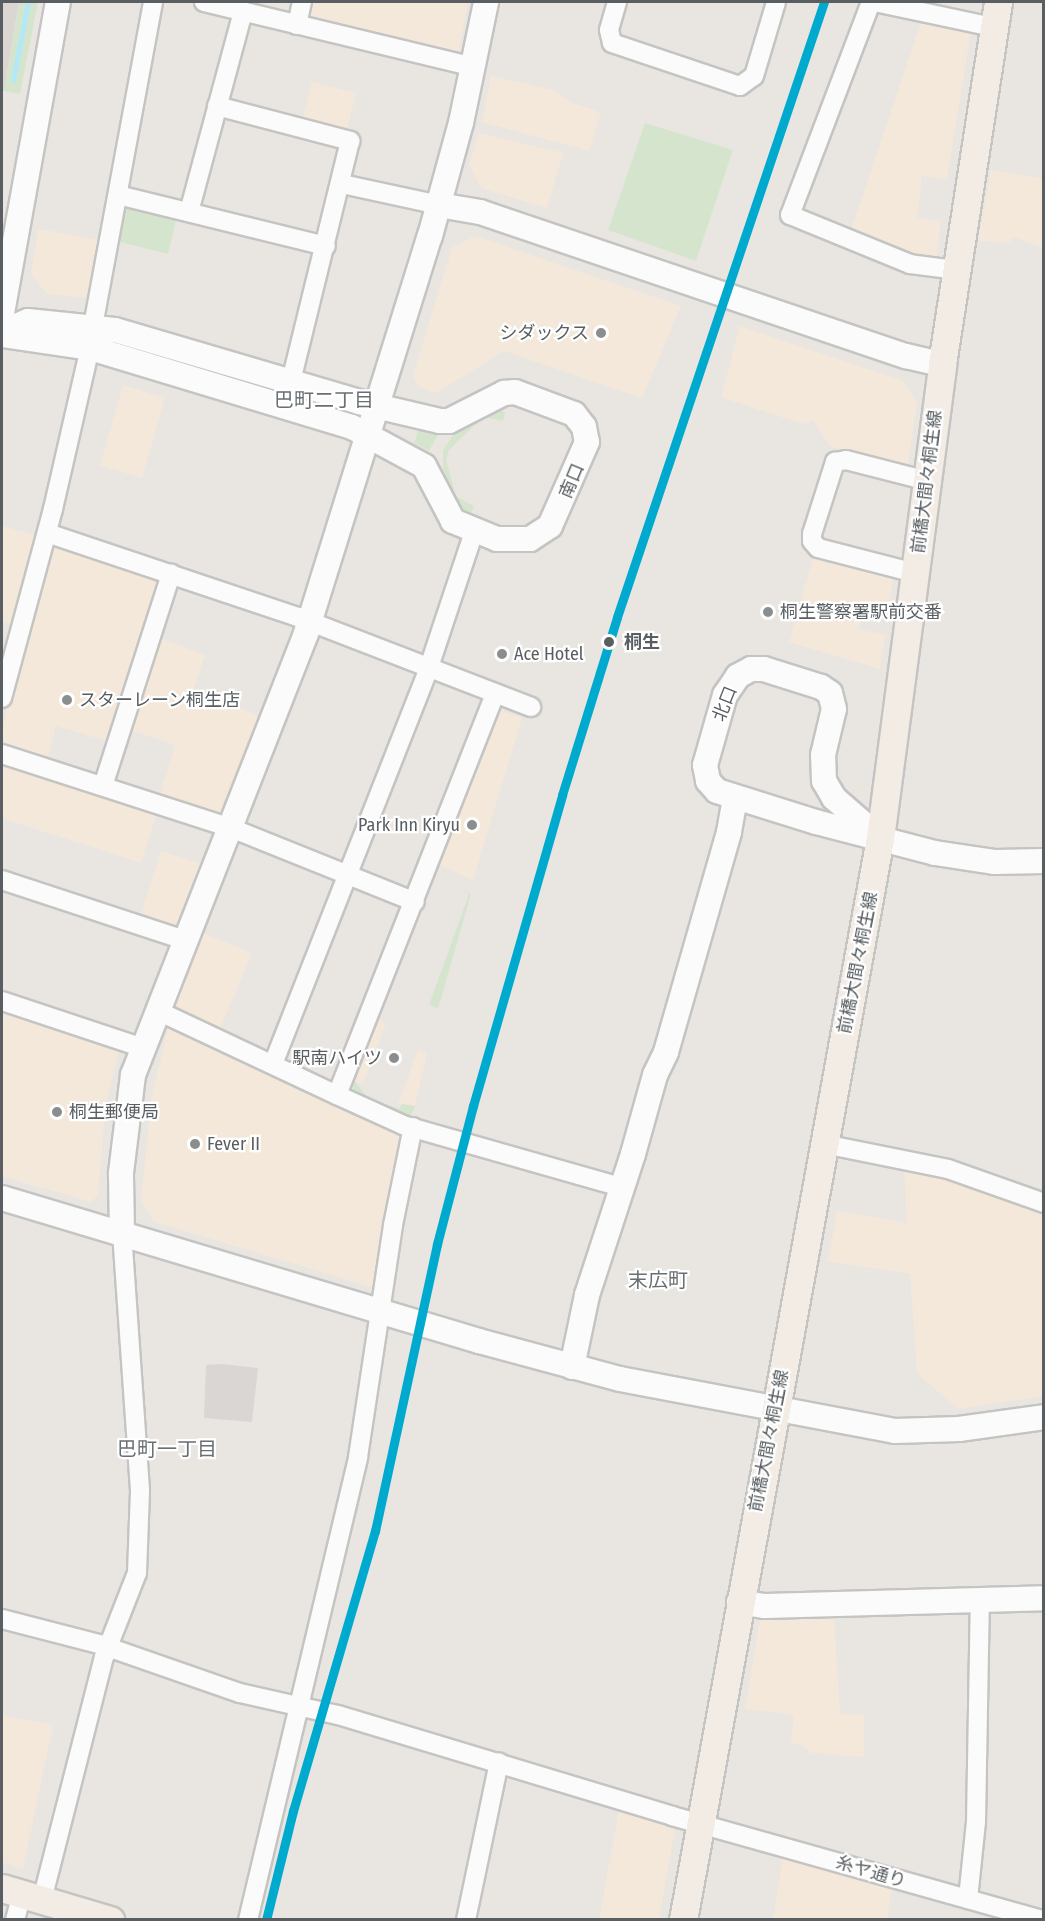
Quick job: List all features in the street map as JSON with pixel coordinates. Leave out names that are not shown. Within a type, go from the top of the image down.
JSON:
[{"type":"main road","name":"前橋大間々桐生線","points":[[683,1920],[739,1602],[880,838],[942,364],[995,14]]},
{"type":"main road","points":[[20,1900],[110,1920]]},
{"type":"street","points":[[2,313],[58,2]]},
{"type":"street","points":[[2,698],[47,533],[92,337],[153,2]]},
{"type":"street","points":[[204,2],[475,67]]},
{"type":"street","points":[[297,25],[302,2]]},
{"type":"street","points":[[20,1900],[108,1648],[134,1585],[139,1557],[140,1490],[120,1200],[126,1110],[156,1010],[231,828],[310,621],[379,406],[439,205],[475,67],[486,2]]},
{"type":"street","points":[[617,2],[609,30],[612,43],[740,86],[748,84],[754,76],[776,2]]},
{"type":"street","points":[[956,270],[910,264],[790,215],[873,2],[995,14]]},
{"type":"street","points":[[189,212],[243,12]]},
{"type":"street","points":[[2,334],[92,337],[288,394],[342,184],[350,141],[217,106]]},
{"type":"street","points":[[342,184],[480,212],[906,356],[942,364]]},
{"type":"street","points":[[118,195],[326,246]]},
{"type":"street","name":"南口","points":[[515,392],[566,409],[581,421],[586,434],[585,448],[550,526],[537,537],[523,541],[474,532],[449,517],[424,466],[288,394],[379,406],[449,421],[504,393],[515,392]]},
{"type":"street","points":[[915,573],[818,548],[812,542],[812,534],[835,462],[846,460],[928,481]]},
{"type":"street","points":[[273,1064],[429,667],[474,532]]},
{"type":"street","points":[[47,533],[310,621],[531,707]]},
{"type":"street","points":[[103,786],[171,574]]},
{"type":"street","name":"北口","points":[[746,671],[775,671],[821,687],[830,693],[834,709],[823,755],[824,781],[834,798],[880,838],[735,798],[712,787],[705,771],[725,695],[733,681],[746,671]]},
{"type":"street","points":[[337,1095],[415,902],[495,694]]},
{"type":"street","points":[[2,754],[231,828],[415,902]]},
{"type":"street","points":[[572,1367],[582,1312],[697,947],[735,798]]},
{"type":"street","points":[[880,838],[935,853],[995,861],[1044,861]]},
{"type":"street","points":[[2,880],[185,940]]},
{"type":"street","points":[[2,1001],[143,1048]]},
{"type":"street","points":[[156,1010],[337,1095],[413,1127],[620,1187]]},
{"type":"street","points":[[248,1920],[301,1706],[358,1457],[380,1311],[413,1127]]},
{"type":"street","points":[[824,1144],[948,1169],[1044,1203]]},
{"type":"street","points":[[2,1198],[572,1367],[776,1410],[908,1432],[1044,1417]]},
{"type":"street","points":[[739,1602],[765,1606],[1044,1598]]},
{"type":"street","points":[[968,1899],[976,1822],[980,1599]]},
{"type":"street","name":"糸ヤ通り","points":[[2,1619],[108,1648],[240,1693],[301,1706],[499,1762],[700,1823],[1043,1920]]},
{"type":"street","points":[[466,1920],[499,1762]]},
{"type":"shaded area","points":[[2,2],[19,2],[4,91],[2,91]]},
{"type":"shaded area","points":[[309,2],[468,2],[458,56],[309,16]]},
{"type":"shaded area","points":[[922,20],[971,31],[947,179],[922,176],[917,218],[941,221],[936,261],[910,257],[850,233]]},
{"type":"shaded area","points":[[491,76],[553,90],[572,103],[601,112],[589,151],[482,122]]},
{"type":"shaded area","points":[[312,82],[356,93],[348,126],[341,130],[302,121]]},
{"type":"shaded area","points":[[479,133],[563,153],[547,208],[481,188],[469,165]]},
{"type":"shaded area","points":[[991,170],[1043,179],[1043,248],[1013,237],[1009,243],[978,241]]},
{"type":"shaded area","points":[[38,229],[101,240],[90,298],[47,294],[31,274]]},
{"type":"shaded area","points":[[475,236],[681,306],[642,398],[504,351],[436,393],[419,387],[413,375],[452,248]]},
{"type":"shaded area","points":[[740,326],[904,381],[917,403],[907,469],[830,446],[813,420],[803,424],[721,397]]},
{"type":"shaded area","points":[[123,385],[165,398],[142,478],[100,465]]},
{"type":"shaded area","points":[[2,526],[38,536],[16,625],[2,622]]},
{"type":"shaded area","points":[[58,545],[158,580],[162,589],[111,742],[56,726],[47,760],[2,745],[2,730],[49,549]]},
{"type":"shaded area","points":[[814,555],[893,577],[888,612],[862,610],[859,630],[885,634],[880,669],[789,642]]},
{"type":"shaded area","points":[[162,639],[205,655],[193,691],[260,716],[225,811],[214,816],[159,797],[175,745],[132,730]]},
{"type":"shaded area","points":[[498,710],[522,718],[473,880],[437,864]]},
{"type":"shaded area","points":[[2,762],[157,812],[141,863],[2,818]]},
{"type":"shaded area","points":[[161,851],[202,864],[178,922],[170,926],[140,917]]},
{"type":"shaded area","points":[[203,933],[252,953],[219,1031],[177,1012],[173,1003]]},
{"type":"shaded area","name":"桐生郵便局","points":[[2,1010],[120,1046],[106,1103],[98,1195],[91,1202],[2,1176]]},
{"type":"shaded area","points":[[377,1019],[386,1023],[363,1083],[352,1082]]},
{"type":"shaded area","points":[[169,1026],[398,1132],[401,1139],[375,1288],[155,1222],[141,1201],[151,1098]]},
{"type":"shaded area","points":[[418,1050],[427,1053],[415,1106],[398,1104]]},
{"type":"shaded area","points":[[904,1167],[1043,1210],[1043,1396],[958,1409],[917,1373],[910,1274],[828,1261],[837,1211],[907,1223]]},
{"type":"shaded area","points":[[221,1364],[258,1368],[252,1422],[204,1418],[206,1365]]},
{"type":"shaded area","points":[[834,1615],[840,1714],[864,1715],[864,1757],[812,1753],[802,1745],[791,1743],[794,1715],[745,1709],[760,1620],[775,1616]]},
{"type":"shaded area","points":[[2,1715],[53,1725],[23,1869],[2,1862]]},
{"type":"shaded area","points":[[620,1804],[676,1824],[659,1919],[599,1920]]},
{"type":"shaded area","points":[[783,1855],[892,1884],[887,1919],[773,1920]]},
{"type":"green space","points":[[19,2],[38,2],[20,94],[4,91]]},
{"type":"green space","points":[[645,123],[733,150],[696,261],[608,230]]},
{"type":"green space","points":[[129,205],[177,216],[168,254],[116,241],[122,209]]},
{"type":"green space","points":[[499,408],[505,413],[503,421],[483,417],[449,450],[446,460],[456,496],[474,506],[471,513],[466,513],[456,501],[443,470],[443,450],[456,431]]},
{"type":"green space","points":[[420,425],[439,433],[429,451],[414,443]]},
{"type":"green space","points":[[458,886],[471,894],[438,1009],[429,1005],[469,894]]},
{"type":"green space","points":[[355,1081],[367,1097],[399,1109],[402,1104],[415,1106],[411,1115],[405,1119],[352,1094]]},
{"type":"waterway","points":[[13,80],[28,2]]},
{"type":"transit line","points":[[266,1920],[293,1811],[375,1531],[437,1244],[473,1106],[562,795],[617,617],[824,2]]},
{"type":"place","name":"シダックス","points":[[601,333]]},
{"type":"place","name":"桐生警察署駅前交番","points":[[768,612]]},
{"type":"place","name":"桐生","points":[[609,642]]},
{"type":"place","name":"Ace Hotel","points":[[502,654]]},
{"type":"place","name":"スターレーン桐生店","points":[[67,700]]},
{"type":"place","name":"Park Inn Kiryu","points":[[472,825]]},
{"type":"place","name":"駅南ハイツ","points":[[394,1058]]},
{"type":"place","name":"桐生郵便局","points":[[57,1112]]},
{"type":"place","name":"Fever II","points":[[195,1144]]},
{"type":"district","name":"巴町二丁目","points":[[324,400]]},
{"type":"district","name":"末広町","points":[[658,1280]]},
{"type":"district","name":"巴町一丁目","points":[[167,1449]]}]
